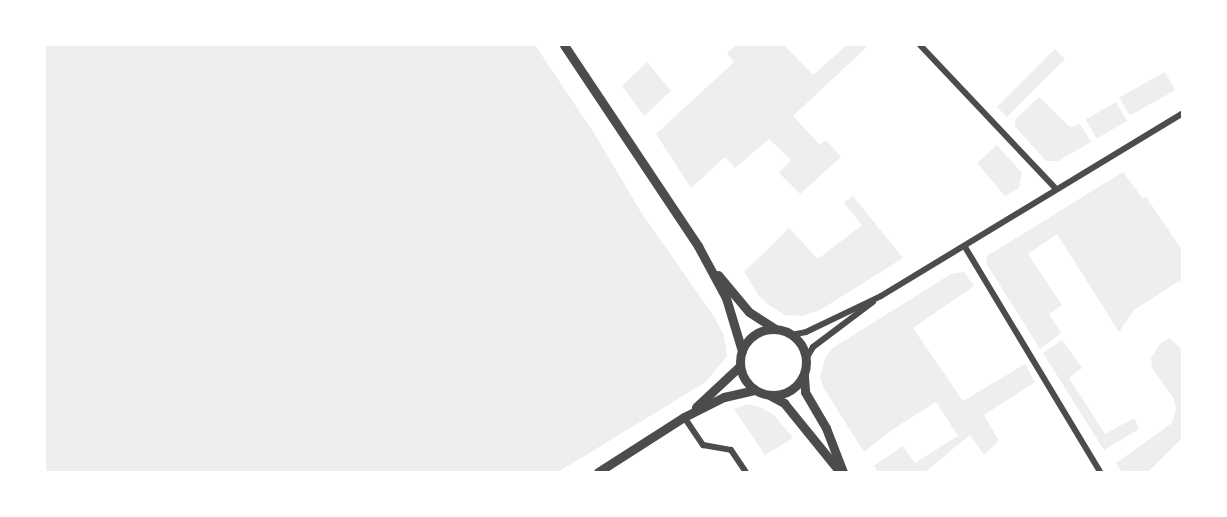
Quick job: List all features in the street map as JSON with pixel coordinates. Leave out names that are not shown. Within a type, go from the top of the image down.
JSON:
[{"type":"street","points":[[564,45],[708,264],[726,297],[742,351],[740,366],[748,383],[755,390],[784,403],[842,472]]},
{"type":"street","points":[[920,45],[1056,189]]},
{"type":"street","points":[[708,264],[749,312],[777,330],[791,335],[806,332],[881,296],[1182,114]]},
{"type":"street","points":[[965,247],[1100,472]]},
{"type":"street","points":[[842,472],[826,428],[805,392],[806,359],[813,347],[881,296]]},
{"type":"street","points":[[742,351],[756,334],[777,330]]},
{"type":"street","points":[[791,335],[803,350],[806,359]]},
{"type":"street","points":[[684,417],[740,366]]},
{"type":"street","points":[[769,395],[790,390],[804,374]]},
{"type":"street","points":[[598,472],[684,417],[724,397],[755,390]]},
{"type":"street","points":[[684,417],[703,445],[731,450],[746,472]]},
{"type":"shaded area","points":[[45,45],[535,45],[594,133],[641,212],[715,318],[724,336],[727,356],[706,382],[558,472],[45,472]]},
{"type":"shaded area","points":[[736,45],[784,45],[813,75],[847,45],[869,45],[793,116],[820,145],[826,140],[841,157],[800,194],[779,173],[791,160],[769,139],[735,168],[725,157],[691,188],[656,134],[734,62],[727,53]]},
{"type":"shaded area","points":[[1055,49],[1065,59],[1007,117],[997,107]]},
{"type":"shaded area","points":[[647,62],[671,91],[644,116],[622,86]]},
{"type":"shaded area","points":[[1165,72],[1175,90],[1130,116],[1120,97]]},
{"type":"shaded area","points":[[1039,97],[1070,127],[1080,124],[1091,142],[1058,161],[1046,161],[1015,126],[1015,120]]},
{"type":"shaded area","points":[[1116,102],[1127,121],[1097,139],[1086,120]]},
{"type":"shaded area","points":[[997,145],[1022,173],[1019,188],[1005,196],[977,163]]},
{"type":"shaded area","points":[[1123,172],[1143,199],[1146,197],[1182,250],[1182,284],[1179,281],[1134,310],[1119,332],[1057,234],[1028,254],[1062,305],[1049,314],[1061,333],[1040,349],[986,263],[987,256]]},
{"type":"shaded area","points":[[853,196],[903,258],[820,310],[802,316],[785,315],[769,305],[759,296],[744,272],[789,228],[818,259],[862,225],[844,203]]},
{"type":"shaded area","points":[[964,272],[974,286],[913,328],[963,401],[1025,364],[1035,382],[984,415],[999,441],[984,455],[970,435],[925,472],[878,472],[874,466],[903,446],[915,463],[958,436],[936,402],[893,429],[864,452],[823,387],[820,377],[825,359],[831,349],[951,274]]},
{"type":"shaded area","points":[[1169,338],[1182,349],[1182,438],[1148,472],[1122,472],[1116,463],[1172,423],[1176,409],[1174,399],[1152,368],[1151,358],[1160,344]]},
{"type":"shaded area","points":[[1062,340],[1082,368],[1069,378],[1105,434],[1134,418],[1139,429],[1104,450],[1043,353]]},
{"type":"shaded area","points":[[747,404],[760,407],[774,415],[793,438],[765,455],[734,409]]}]
